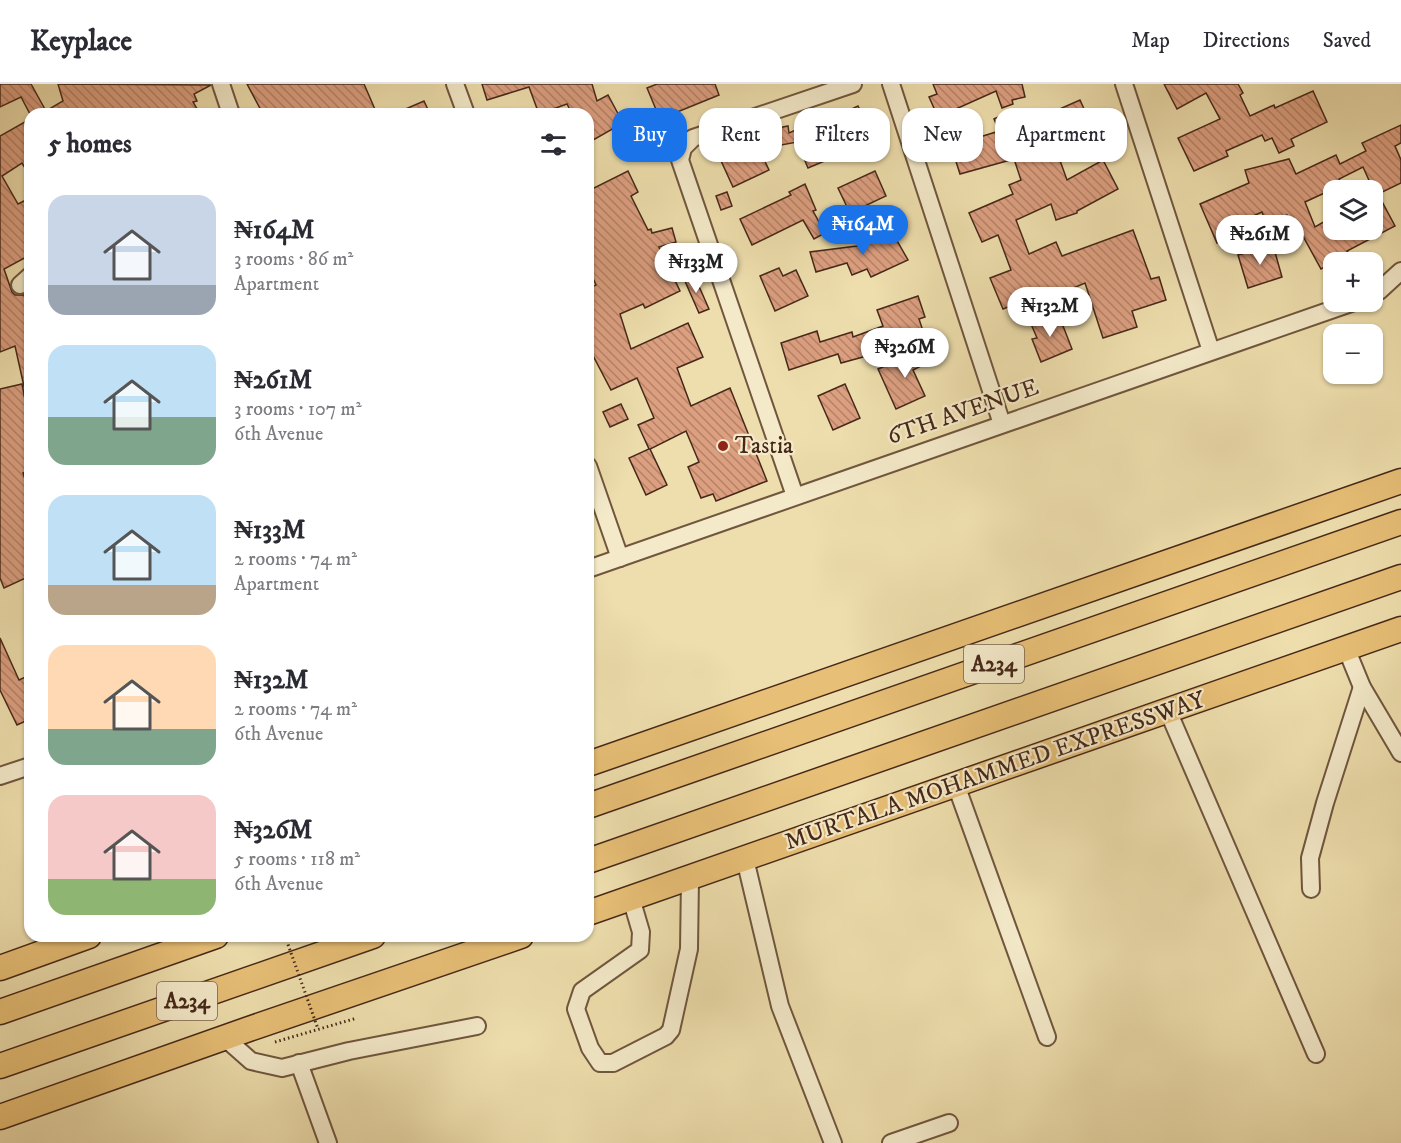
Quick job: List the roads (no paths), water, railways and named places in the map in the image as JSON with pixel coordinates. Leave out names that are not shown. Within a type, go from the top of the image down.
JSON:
[{"type":"highway","points":[[594,762],[1401,481]]},
{"type":"highway","name":"A234","points":[[594,804],[1401,522]]},
{"type":"highway","name":"MURTALA MOHAMMED EXPRESSWAY","points":[[594,859],[1401,577]]},
{"type":"highway","name":"MURTALA MOHAMMED EXPRESSWAY","points":[[594,911],[1401,629]]},
{"type":"highway","points":[[0,968],[72,942]]},
{"type":"highway","name":"A234","points":[[0,1012],[199,942]]},
{"type":"highway","name":"A234","points":[[0,1066],[356,942]]},
{"type":"highway","points":[[0,1118],[504,942]]},
{"type":"street","points":[[221,84],[229,108]]},
{"type":"street","points":[[455,84],[464,108]]},
{"type":"street","points":[[795,495],[680,159],[683,148],[693,138],[853,84]]},
{"type":"street","points":[[891,84],[1002,424]]},
{"type":"street","points":[[1124,84],[1211,351]]},
{"type":"street","points":[[1383,287],[1401,271]]},
{"type":"street","name":"6TH AVENUE","points":[[594,567],[1325,312]]},
{"type":"street","points":[[594,483],[620,558]]},
{"type":"street","points":[[1346,648],[1362,687],[1401,753]]},
{"type":"street","points":[[1311,889],[1310,858],[1362,687]]},
{"type":"street","points":[[1168,711],[1316,1054]]},
{"type":"street","points":[[0,776],[24,768]]},
{"type":"street","points":[[956,785],[1047,1037]]},
{"type":"street","points":[[745,859],[780,1006],[833,1143]]},
{"type":"street","points":[[631,898],[641,932],[640,950],[582,992],[576,1009],[590,1048],[600,1063],[613,1063],[666,1036],[670,1030],[689,949],[690,878]]},
{"type":"street","points":[[225,1038],[251,1061],[282,1068],[349,1051],[477,1026]]},
{"type":"street","points":[[298,1063],[328,1143]]},
{"type":"street","points":[[891,1143],[949,1123]]},
{"type":"place","name":"Tastia","points":[[723,446]]}]
